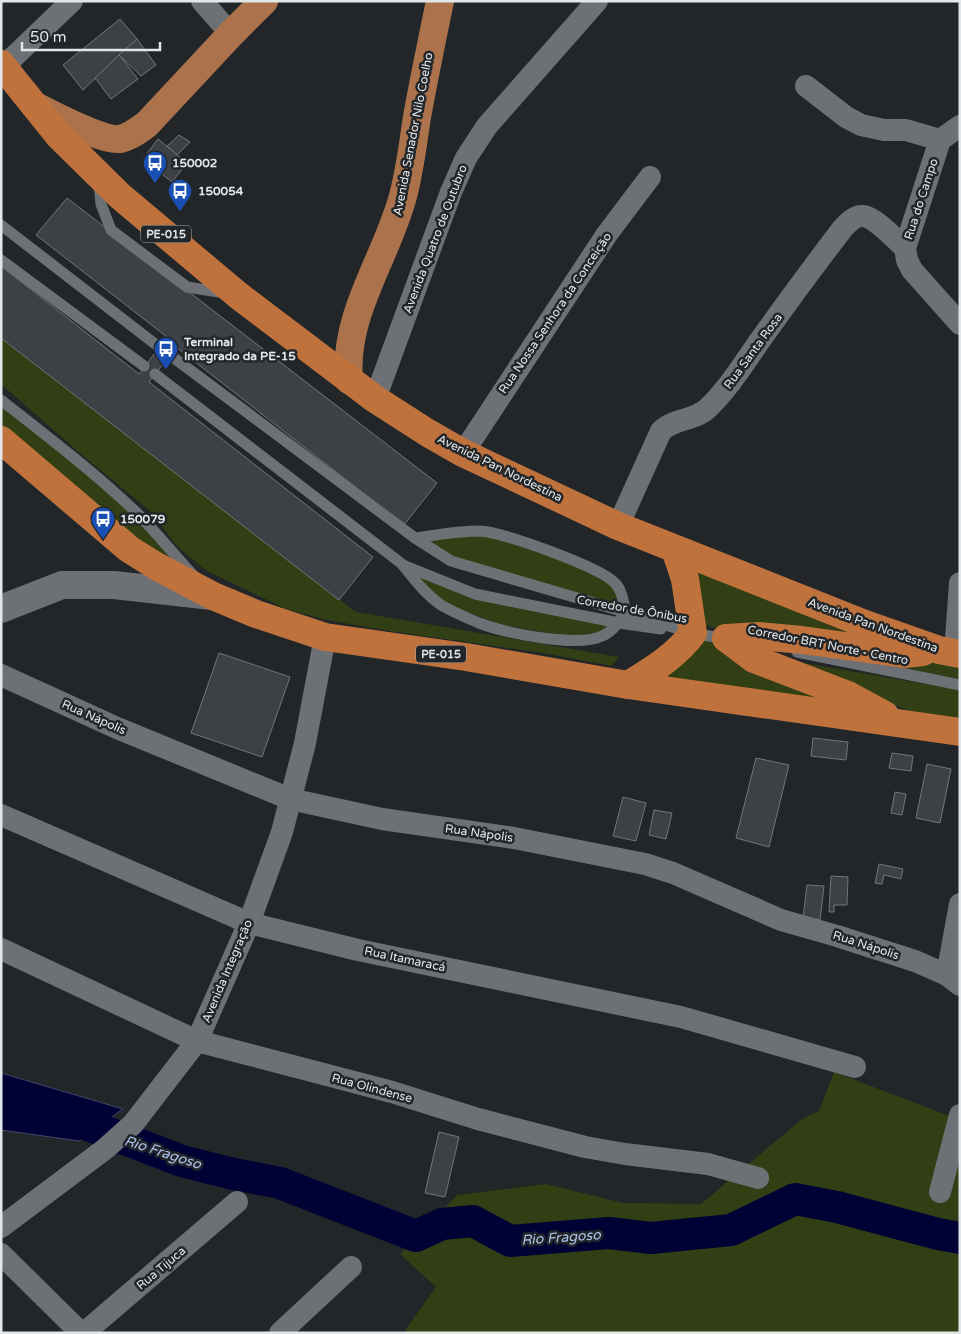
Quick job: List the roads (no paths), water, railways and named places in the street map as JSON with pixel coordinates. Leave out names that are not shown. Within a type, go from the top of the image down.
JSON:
[{"type":"highway","name":"Avenida Pan Nordestina","points":[[2,65],[60,136],[120,196],[239,296],[375,400],[463,453],[618,526],[865,624],[951,652]]},
{"type":"highway","name":"PE-015","points":[[1,440],[129,549],[156,566],[213,596],[256,614],[325,637],[466,657],[628,685],[960,732]]},
{"type":"highway","points":[[628,685],[664,662],[686,643],[692,633],[685,579],[675,549]]},
{"type":"highway","points":[[726,638],[778,637],[904,654],[951,652]]},
{"type":"highway","points":[[726,638],[754,659],[848,695],[898,723]]},
{"type":"main road","points":[[35,106],[104,138],[120,139],[136,133],[147,124],[264,1]]},
{"type":"main road","name":"Avenida Senador Nilo Coelho","points":[[349,380],[348,351],[355,320],[396,222],[404,193],[440,1]]},
{"type":"main road","points":[[1,609],[62,585],[114,585],[213,596]]},
{"type":"street","points":[[2,65],[72,1]]},
{"type":"street","points":[[202,1],[231,34]]},
{"type":"street","name":"Avenida Quatro de Outubro","points":[[375,400],[451,192],[466,158],[487,126],[597,1]]},
{"type":"street","points":[[806,86],[846,117],[861,125],[884,130],[906,130],[940,140],[960,126]]},
{"type":"street","name":"Rua do Campo","points":[[940,140],[905,248],[907,260],[912,270],[960,324]]},
{"type":"street","name":"Rua Nossa Senhora da Conceição","points":[[463,453],[607,234],[650,177]]},
{"type":"street","name":"Rua Santa Rosa","points":[[618,526],[661,431],[667,425],[699,415],[727,388],[843,228],[853,219],[863,215],[872,219],[905,248]]},
{"type":"street","points":[[951,652],[960,583]]},
{"type":"street","name":"Avenida Integração","points":[[1,1227],[105,1149],[133,1124],[197,1041],[249,922],[282,832],[305,743],[325,637]]},
{"type":"street","name":"Rua Nápolis","points":[[1,675],[117,728],[290,799],[382,819],[514,838],[645,864],[673,873],[781,920],[915,961],[953,980]]},
{"type":"street","name":"Rua Itamaracá","points":[[1,815],[249,922],[358,950],[681,1017],[855,1067]]},
{"type":"street","points":[[953,980],[960,904]]},
{"type":"street","name":"Rua Olindense","points":[[1,950],[197,1041],[392,1092],[478,1119],[585,1147],[708,1164],[758,1178]]},
{"type":"street","points":[[940,1192],[960,1116]]},
{"type":"street","name":"Rua Tijuca","points":[[83,1333],[237,1202]]},
{"type":"street","points":[[1,1254],[83,1333]]},
{"type":"street","points":[[280,1333],[351,1267]]},
{"type":"lane","points":[[1,225],[159,347]]},
{"type":"lane","points":[[1,260],[144,366]]},
{"type":"lane","points":[[155,374],[402,564],[423,590],[441,604],[478,623],[503,630],[569,642],[603,636],[619,623],[626,612],[617,585],[608,577],[574,560],[495,533],[480,531],[415,538],[170,355]]},
{"type":"lane","points":[[1,400],[58,445],[135,511],[159,534],[176,556],[213,596]]},
{"type":"lane","name":"Corredor de Ônibus","points":[[415,538],[451,561],[692,633]]},
{"type":"lane","name":"Corredor de Ônibus","points":[[402,564],[474,594],[619,623],[692,633]]},
{"type":"lane","name":"Corredor BRT Norte - Centro","points":[[692,633],[726,638],[960,685]]},
{"type":"waterway","name":"Rio Fragoso","points":[[1,1095],[75,1120],[182,1161],[280,1183],[416,1236],[442,1224],[473,1221],[510,1241],[609,1233],[651,1238],[731,1230],[795,1199],[837,1207],[960,1238]]},
{"type":"place","name":"150002","points":[[155,184]]},
{"type":"place","name":"150054","points":[[180,212]]},
{"type":"place","name":"Terminal Integrado da PE-15","points":[[166,370]]},
{"type":"place","name":"150079","points":[[103,540]]}]
